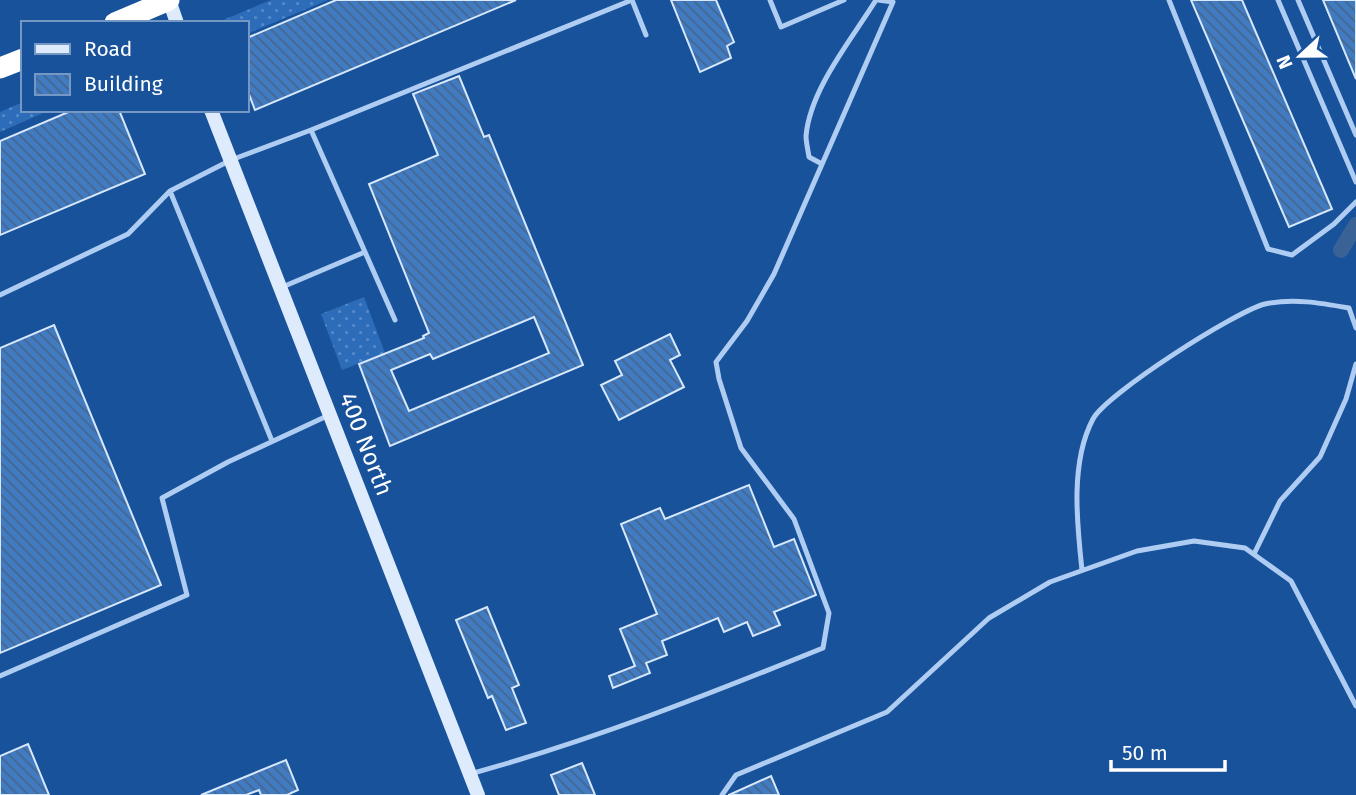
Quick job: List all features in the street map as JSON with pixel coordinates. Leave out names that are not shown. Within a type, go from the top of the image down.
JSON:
[{"type":"highway","points":[[120,21],[169,0]]},
{"type":"highway","points":[[0,68],[21,60]]},
{"type":"main road","points":[[169,0],[176,21]]},
{"type":"main road","name":"400 North","points":[[212,112],[478,795]]},
{"type":"lane","points":[[0,295],[128,234],[170,191],[231,160],[632,0],[646,35]]},
{"type":"lane","points":[[770,0],[781,27],[844,0]]},
{"type":"lane","points":[[470,774],[694,700],[823,648],[829,613],[799,531],[794,519],[741,448],[716,362],[747,321],[774,274],[893,2],[877,0],[813,104],[806,137],[809,157],[822,164]]},
{"type":"lane","points":[[1168,0],[1268,249],[1292,255],[1334,224],[1356,202]]},
{"type":"lane","points":[[1278,0],[1356,182]]},
{"type":"lane","points":[[1298,0],[1356,135]]},
{"type":"lane","points":[[311,130],[395,320]]},
{"type":"lane","points":[[170,191],[272,442]]},
{"type":"lane","points":[[281,288],[365,252]]},
{"type":"lane","points":[[1082,570],[1077,523],[1081,450],[1094,416],[1203,334],[1263,304],[1308,301],[1349,308],[1356,328]]},
{"type":"lane","points":[[1254,554],[1280,501],[1320,457],[1346,399],[1356,364]]},
{"type":"lane","points":[[0,676],[187,595],[162,498],[228,462],[330,414]]},
{"type":"lane","points":[[722,795],[736,775],[887,712],[989,618],[1050,582],[1137,551],[1194,541],[1245,548],[1291,581],[1356,706]]},
{"type":"shaded area","points":[[271,0],[328,0],[248,34],[248,21],[221,21]]},
{"type":"shaded area","points":[[21,103],[21,112],[45,112],[0,132],[0,112]]},
{"type":"shaded area","points":[[364,297],[385,353],[342,370],[321,314]]},
{"type":"building","points":[[336,0],[516,0],[255,110],[248,92],[248,38]]},
{"type":"building","points":[[671,0],[716,0],[734,42],[727,46],[731,58],[700,72]]},
{"type":"building","points":[[1191,0],[1242,0],[1332,209],[1289,227]]},
{"type":"building","points":[[1323,0],[1356,0],[1356,79]]},
{"type":"building","points":[[459,76],[484,137],[489,135],[583,365],[390,446],[359,364],[424,338],[423,336],[429,333],[369,184],[438,155],[413,94]],"holes":[[[534,317],[549,353],[409,411],[391,370],[430,354],[433,359]]]},
{"type":"building","points":[[68,112],[120,112],[145,174],[0,235],[0,141]]},
{"type":"building","points":[[54,325],[161,585],[0,653],[0,348]]},
{"type":"building","points":[[670,334],[680,355],[670,360],[684,387],[619,420],[601,385],[622,375],[615,361]]},
{"type":"building","points":[[749,485],[774,547],[794,539],[816,595],[774,612],[780,625],[753,636],[747,622],[724,632],[718,618],[662,641],[667,655],[646,663],[650,673],[613,688],[609,676],[635,666],[620,629],[657,614],[621,524],[660,508],[665,519]]},
{"type":"building","points":[[487,607],[519,685],[512,688],[526,723],[506,730],[492,696],[488,698],[456,620]]},
{"type":"building","points":[[28,744],[49,795],[0,795],[0,756]]},
{"type":"building","points":[[286,760],[298,790],[287,795],[261,795],[259,790],[246,795],[201,795]]},
{"type":"building","points":[[582,763],[595,795],[559,795],[551,775]]},
{"type":"building","points":[[771,776],[779,795],[729,795]]},
{"type":"waterway","points":[[1341,250],[1356,225]]}]
